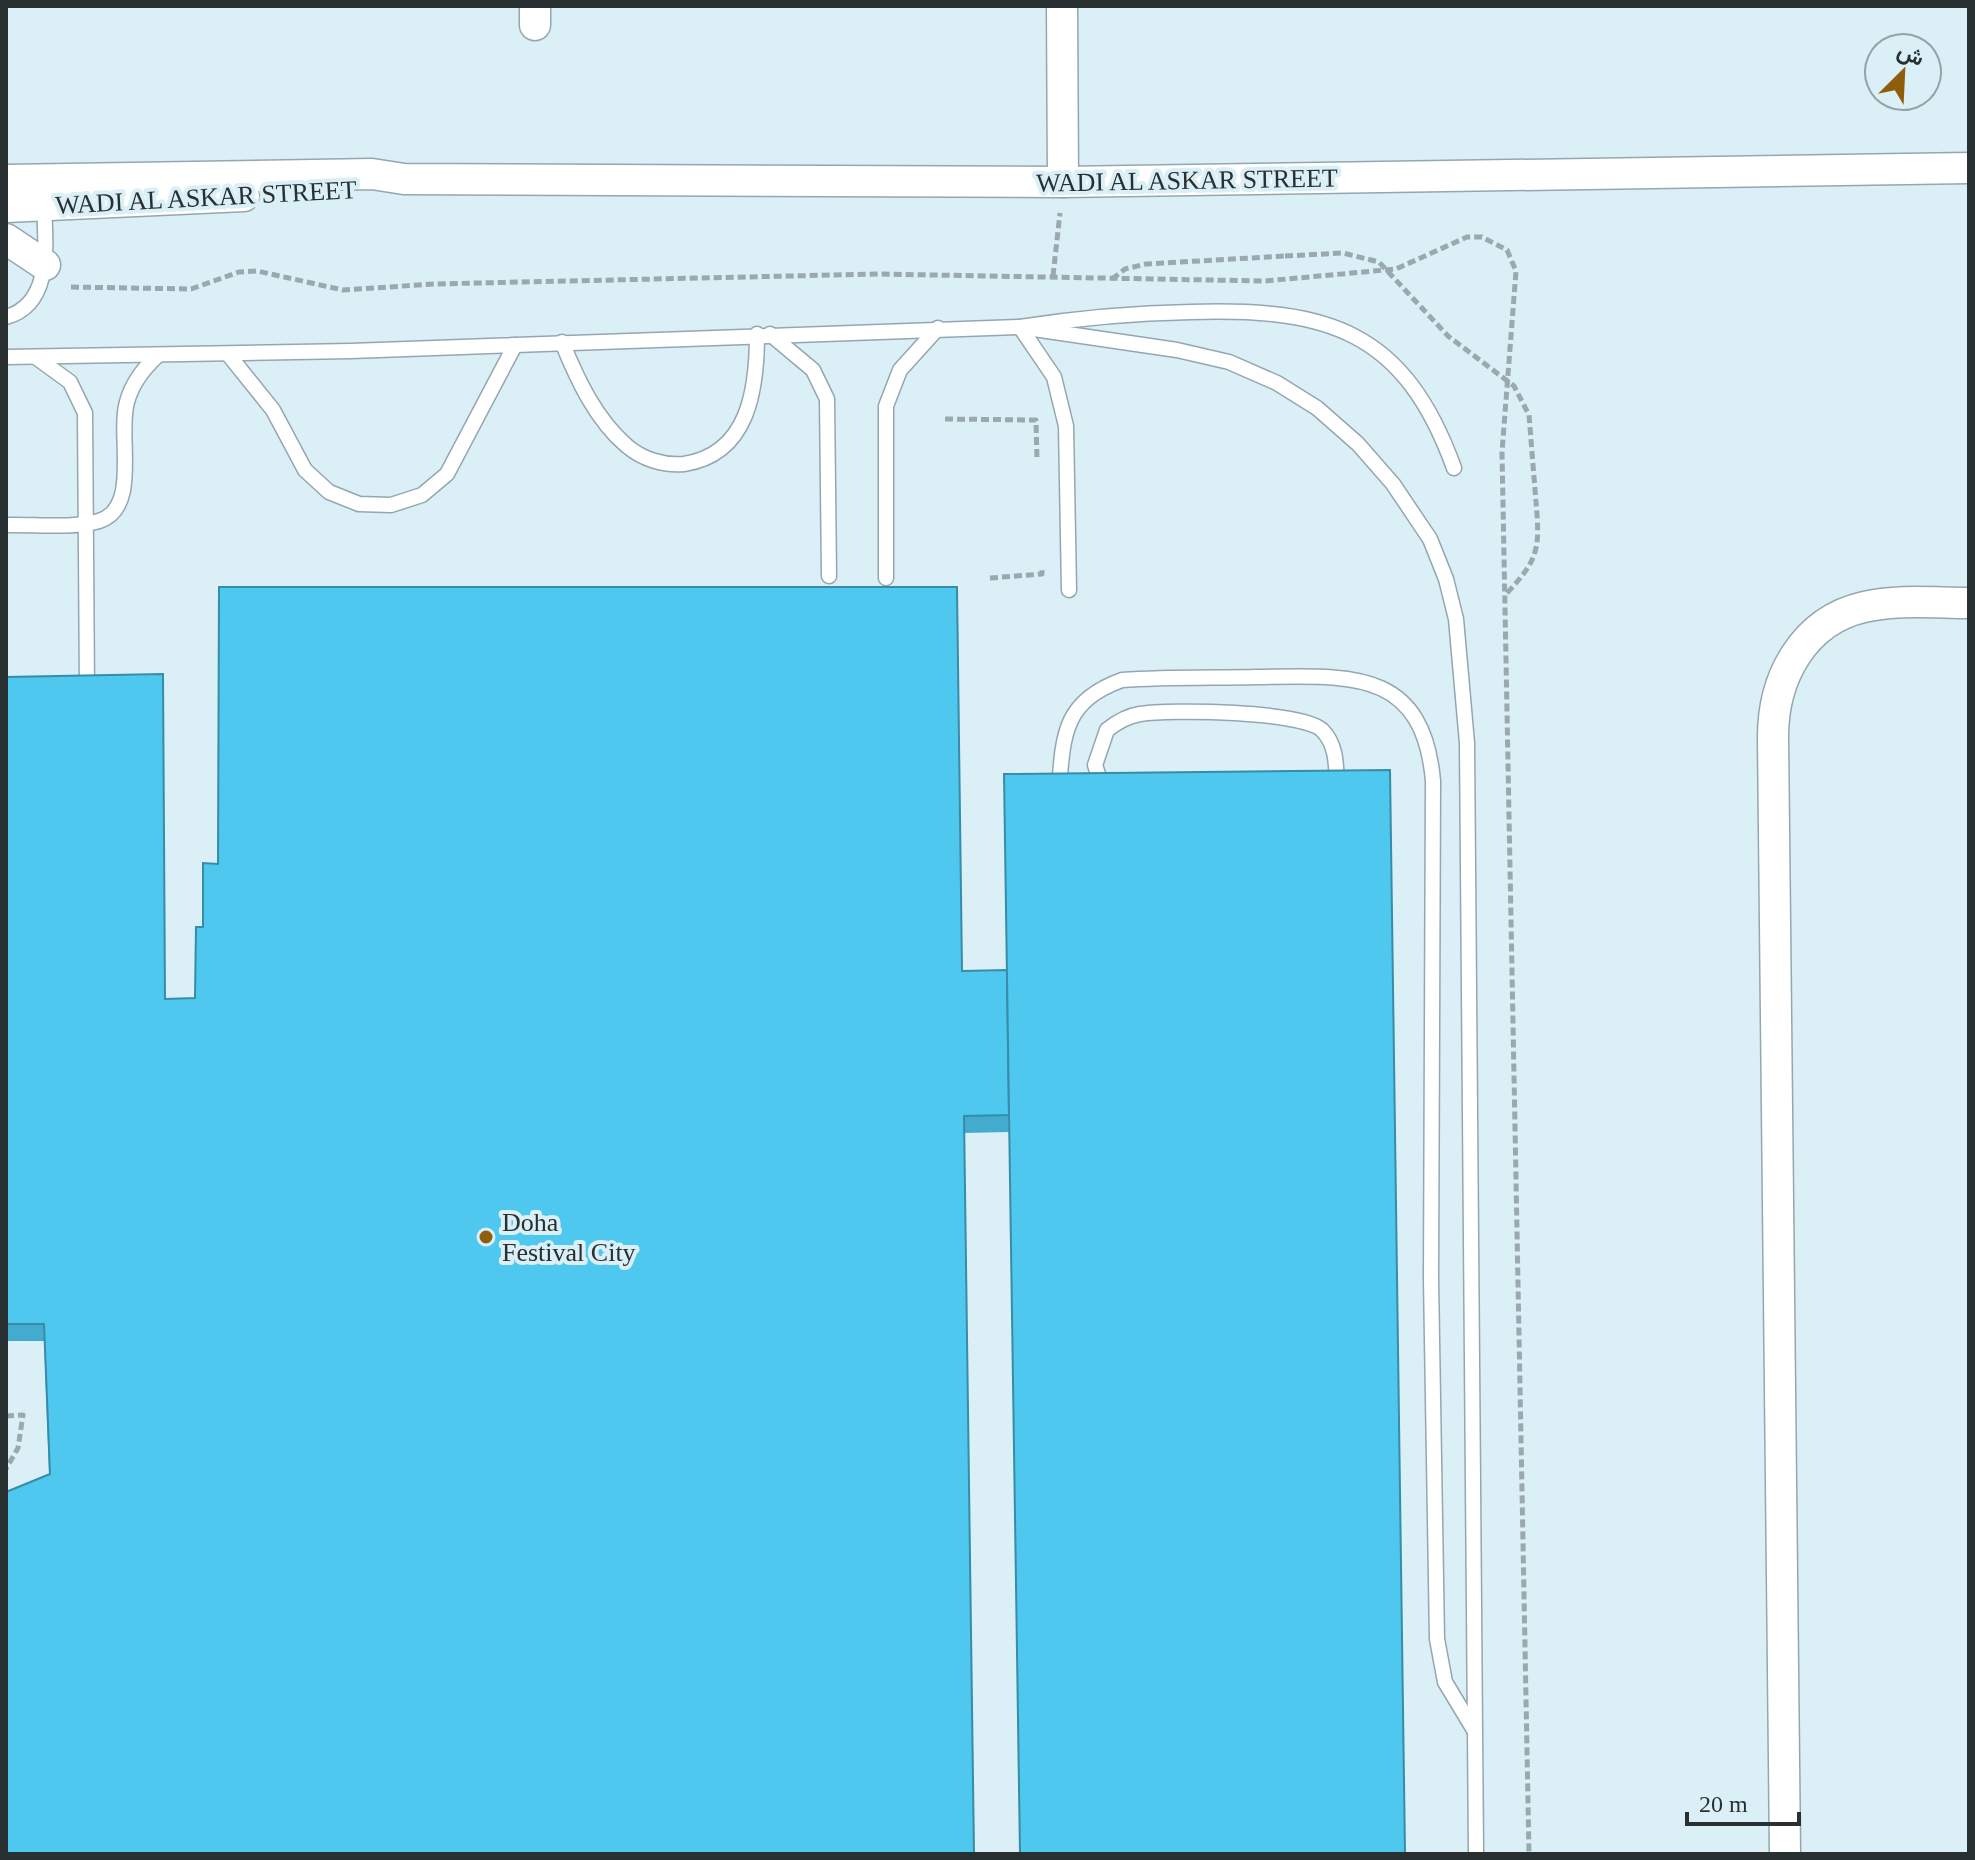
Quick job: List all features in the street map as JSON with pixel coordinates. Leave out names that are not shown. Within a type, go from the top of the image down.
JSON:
[{"type":"street","points":[[1062,6],[1063,182]]},
{"type":"street","name":"WADI AL ASKAR STREET","points":[[6,180],[43,192],[355,191],[392,185],[404,179],[1063,182],[1969,168]]},
{"type":"street","name":"WADI AL ASKAR STREET","points":[[6,207],[43,192]]},
{"type":"street","points":[[6,239],[45,265]]},
{"type":"street","points":[[1785,1854],[1773,753],[1776,697],[1792,659],[1806,642],[1841,615],[1884,604],[1969,603]]},
{"type":"lane","points":[[6,317],[29,304],[39,287],[45,265],[43,192]]},
{"type":"lane","points":[[6,357],[228,354],[1020,327],[1131,313],[1234,311],[1309,318],[1355,337],[1391,363],[1427,406],[1454,468]]},
{"type":"lane","points":[[1020,327],[1054,377],[1066,426],[1069,590]]},
{"type":"lane","points":[[1020,327],[1177,350],[1229,362],[1277,383],[1317,408],[1358,444],[1393,484],[1430,539],[1446,579],[1456,619],[1467,743],[1476,1854]]},
{"type":"lane","points":[[886,578],[886,406],[900,370],[938,328]]},
{"type":"lane","points":[[562,342],[593,404],[626,446],[659,463],[677,465],[713,455],[740,431],[754,389],[763,334]]},
{"type":"lane","points":[[763,334],[813,370],[827,399],[829,576]]},
{"type":"lane","points":[[228,354],[273,410],[305,470],[329,492],[359,504],[391,505],[422,495],[447,474],[515,345]]},
{"type":"lane","points":[[6,525],[88,523],[107,517],[121,503],[126,404],[143,369],[157,356]]},
{"type":"lane","points":[[36,358],[70,382],[85,413],[87,692]]},
{"type":"lane","points":[[1059,810],[1062,740],[1070,719],[1083,701],[1101,687],[1122,680],[1352,677],[1391,692],[1419,722],[1427,741],[1433,781],[1431,1279],[1437,1639],[1445,1682],[1475,1730]]},
{"type":"lane","points":[[1119,805],[1099,780],[1097,752],[1107,730],[1141,713],[1290,716],[1308,721],[1322,730],[1335,755],[1337,797]]},
{"type":"path","points":[[1053,276],[1063,182]]},
{"type":"path","points":[[1111,280],[1125,269],[1146,264],[1343,253],[1379,262],[1448,336],[1514,386],[1529,415],[1538,549],[1528,571],[1507,594]]},
{"type":"path","points":[[945,419],[1036,420],[1038,466]]},
{"type":"path","points":[[990,578],[1042,574],[1041,558]]},
{"type":"path","points":[[6,1416],[23,1415],[18,1448],[6,1469]]},
{"type":"building","name":"Doha Festival City","points":[[219,587],[957,587],[962,971],[1007,970],[1009,1115],[964,1116],[974,1854],[6,1854],[6,1492],[50,1474],[44,1324],[6,1324],[6,677],[163,674],[165,999],[195,998],[196,927],[203,927],[203,863],[218,864]]},
{"type":"building","points":[[1390,770],[1405,1854],[1020,1854],[1004,774]]},
{"type":"place","name":"Doha Festival City","points":[[486,1237]]}]
